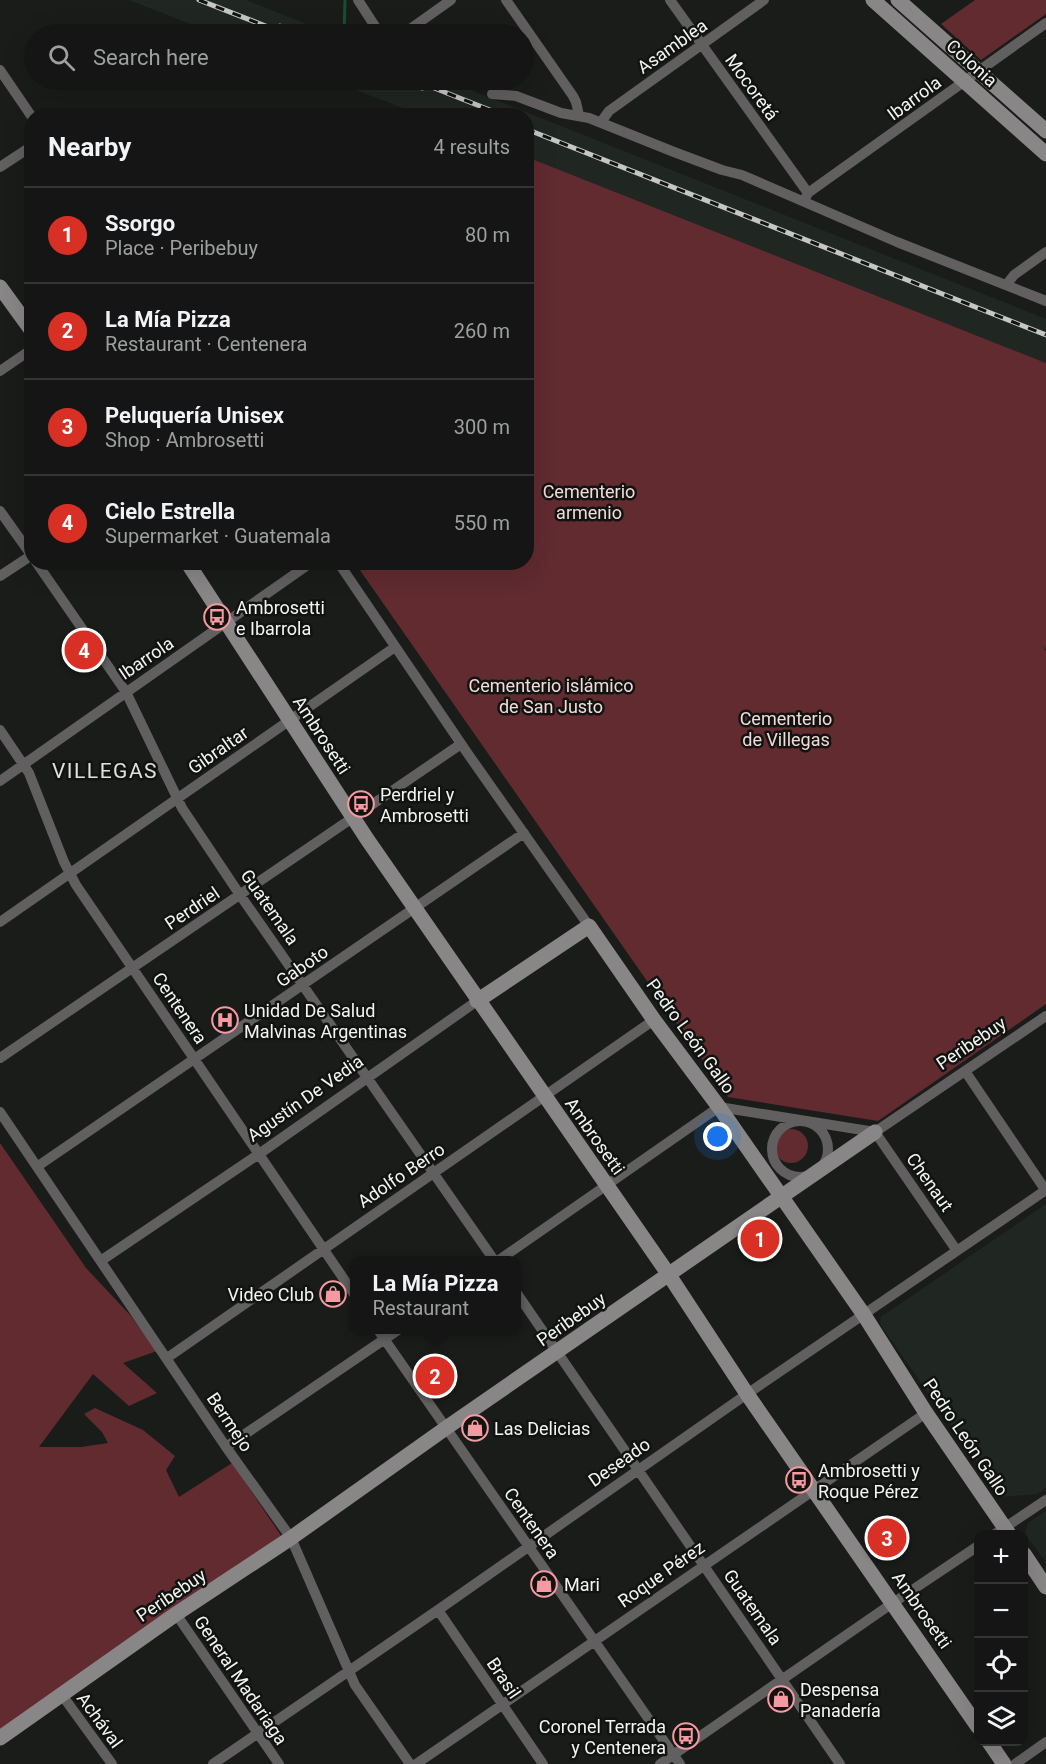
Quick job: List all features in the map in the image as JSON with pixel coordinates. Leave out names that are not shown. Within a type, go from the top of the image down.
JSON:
[{"type":"street","points":[[358,0],[374,24]]},
{"type":"street","points":[[418,24],[451,0]]},
{"type":"street","points":[[506,0],[523,24]]},
{"type":"street","name":"Mocoretá","points":[[670,0],[806,197]]},
{"type":"street","name":"Asamblea","points":[[602,122],[609,111],[764,0]]},
{"type":"street","name":"Colonia","points":[[873,0],[1046,154]]},
{"type":"street","name":"Colonia","points":[[898,0],[1046,130]]},
{"type":"street","name":"Ibarrola","points":[[806,197],[965,82],[978,70],[1046,23]]},
{"type":"street","points":[[534,40],[573,96],[579,115]]},
{"type":"street","points":[[0,70],[26,108]]},
{"type":"street","points":[[492,94],[516,96],[561,113],[579,115],[602,122],[674,153],[806,197],[907,246],[1046,301]]},
{"type":"street","points":[[0,167],[24,151]]},
{"type":"street","points":[[1007,284],[1014,275],[1046,252]]},
{"type":"street","points":[[0,287],[24,320]]},
{"type":"street","points":[[0,371],[24,354]]},
{"type":"street","points":[[0,511],[24,545]]},
{"type":"street","points":[[0,576],[24,560]]},
{"type":"street","name":"Guatemala","points":[[42,570],[126,692],[177,799],[240,895],[494,1256]]},
{"type":"street","name":"Ambrosetti","points":[[192,570],[413,908],[669,1275],[747,1394],[974,1721]]},
{"type":"street","name":"Ibarrola","points":[[0,781],[301,570]]},
{"type":"street","name":"Pedro León Gallo","points":[[343,570],[461,744],[864,1315],[1002,1530]]},
{"type":"street","name":"Gibraltar","points":[[0,922],[395,647]]},
{"type":"street","name":"Centenera","points":[[0,730],[24,764],[69,874],[350,1288]]},
{"type":"street","name":"Perdriel","points":[[0,1058],[461,744]]},
{"type":"street","name":"Gaboto","points":[[39,1166],[524,833]]},
{"type":"street","name":"Agustín De Vedia","points":[[102,1260],[589,926]]},
{"type":"street","name":"Peribebuy","points":[[0,1738],[812,1175],[1046,1016]]},
{"type":"street","name":"Adolfo Berro","points":[[167,1358],[654,1020]]},
{"type":"street","points":[[965,1071],[1046,1190]]},
{"type":"street","points":[[503,1256],[719,1107],[875,1132]]},
{"type":"street","name":"Bermejo","points":[[0,1112],[39,1166],[226,1447],[291,1538],[354,1685],[410,1764]]},
{"type":"street","points":[[795,1121],[805,1121],[821,1130],[828,1146],[825,1163],[812,1175],[794,1177],[777,1167],[771,1148],[778,1130],[795,1121]]},
{"type":"street","name":"Chenaut","points":[[875,1132],[957,1251]]},
{"type":"street","name":"Deseado","points":[[213,1764],[1046,1190]]},
{"type":"street","name":"Guatemala","points":[[521,1299],[840,1764]]},
{"type":"street","points":[[226,1447],[381,1334]]},
{"type":"street","name":"Centenera","points":[[381,1334],[677,1759]]},
{"type":"street","name":"Roque Pérez","points":[[416,1764],[926,1413]]},
{"type":"street","points":[[1006,1530],[1046,1500]]},
{"type":"street","points":[[660,1764],[677,1759],[783,1679],[974,1549]]},
{"type":"street","points":[[1028,1561],[1046,1587]]},
{"type":"street","name":"Brasil","points":[[438,1610],[543,1764]]},
{"type":"street","name":"General Madariaga","points":[[176,1614],[279,1764]]},
{"type":"street","name":"Achával","points":[[62,1695],[112,1764]]},
{"type":"street","points":[[1015,1764],[1046,1742]]},
{"type":"street","points":[[992,1746],[1004,1764]]},
{"type":"shaded area","points":[[129,0],[246,0],[307,24],[190,24]]},
{"type":"shaded area","points":[[356,90],[470,90],[515,108],[403,108]]},
{"type":"shaded area","points":[[534,115],[1046,319],[1046,363],[534,160]]},
{"type":"shaded area","points":[[1046,1204],[1046,1488],[1037,1494],[1001,1497],[880,1324],[881,1317]]},
{"type":"shaded area","points":[[1046,1511],[1046,1562],[1028,1538],[1028,1530],[1026,1530],[1028,1523]]},
{"type":"green space","points":[[975,0],[1046,0],[1046,14],[981,60],[941,24]]},
{"type":"green space","name":"Cementerio de Villegas","points":[[534,160],[1046,363],[1046,649],[1043,646],[1046,651],[1046,1004],[878,1121],[728,1097],[360,570],[534,570]]},
{"type":"green space","points":[[791,1129],[803,1134],[808,1146],[803,1158],[791,1163],[779,1158],[774,1146],[779,1134]]},
{"type":"green space","points":[[0,1143],[86,1268],[131,1316],[157,1351],[123,1363],[157,1393],[129,1406],[93,1374],[39,1447],[81,1447],[108,1443],[102,1432],[84,1414],[95,1408],[143,1430],[175,1456],[166,1470],[179,1497],[232,1463],[282,1537],[0,1733]]},
{"type":"waterway","points":[[344,24],[345,0]]},
{"type":"railway","points":[[199,0],[260,24]]},
{"type":"railway","points":[[439,90],[485,108]]},
{"type":"railway","points":[[534,132],[1046,335]]},
{"type":"place","name":"Ambrosetti e Ibarrola","points":[[217,617]]},
{"type":"place","name":"Cielo Estrella","points":[[84,650]]},
{"type":"place","name":"Perdriel y Ambrosetti","points":[[361,804]]},
{"type":"place","name":"Unidad De Salud Malvinas Argentinas","points":[[225,1020]]},
{"type":"place","name":"Ssorgo","points":[[760,1239]]},
{"type":"place","name":"Video Club","points":[[333,1294]]},
{"type":"place","name":"La Mía Pizza","points":[[435,1376]]},
{"type":"place","name":"Las Delicias","points":[[475,1428]]},
{"type":"place","name":"Ambrosetti y Roque Pérez","points":[[799,1480]]},
{"type":"place","name":"Peluquería Unisex","points":[[887,1538]]},
{"type":"place","name":"Mari","points":[[544,1584]]},
{"type":"place","name":"Despensa Panadería","points":[[781,1699]]},
{"type":"place","name":"Coronel Terrada y Centenera","points":[[686,1736]]},
{"type":"district","name":"VILLEGAS","points":[[105,771]]},
{"type":"park label","name":"Cementerio armenio","points":[[589,501]]},
{"type":"park label","name":"Cementerio islámico de San Justo","points":[[551,695]]}]
